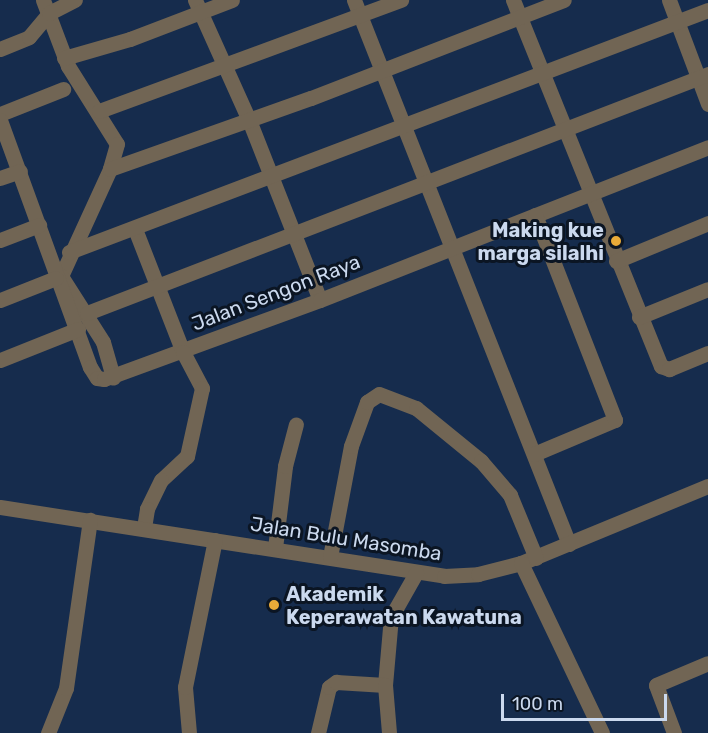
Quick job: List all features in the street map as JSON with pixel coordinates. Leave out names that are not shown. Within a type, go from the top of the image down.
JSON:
[{"type":"street","points":[[0,49],[29,37],[46,6],[75,0]]},
{"type":"street","points":[[64,58],[130,39],[197,6],[232,0]]},
{"type":"street","points":[[354,0],[426,182],[454,245],[569,544]]},
{"type":"street","points":[[99,111],[401,0]]},
{"type":"street","points":[[513,0],[541,74],[592,195],[616,261],[639,317],[664,368],[708,353]]},
{"type":"street","points":[[110,170],[382,71],[564,0]]},
{"type":"street","points":[[669,0],[703,76],[708,104]]},
{"type":"street","points":[[0,120],[20,171],[56,278],[78,329],[93,373],[97,378],[113,378],[103,342],[87,313],[62,281],[69,252],[110,170],[117,144],[55,41],[46,6]]},
{"type":"street","points":[[197,6],[249,120],[320,300]]},
{"type":"street","points":[[69,252],[405,127],[708,10]]},
{"type":"street","points":[[87,313],[703,76]]},
{"type":"street","points":[[0,114],[63,89]]},
{"type":"street","name":"Jalan Sengon Raya","points":[[113,378],[320,300],[454,245],[592,195],[708,147]]},
{"type":"street","points":[[0,178],[20,171]]},
{"type":"street","points":[[534,454],[615,420],[535,215]]},
{"type":"street","points":[[616,261],[708,223]]},
{"type":"street","points":[[0,240],[39,225]]},
{"type":"street","points":[[135,229],[183,352],[202,388],[187,456],[161,480],[147,509],[144,528]]},
{"type":"street","points":[[0,300],[56,278]]},
{"type":"street","points":[[639,317],[708,288]]},
{"type":"street","points":[[0,360],[78,329]]},
{"type":"street","points":[[330,557],[351,446],[367,402],[379,394],[416,408],[481,461],[510,495],[536,558]]},
{"type":"street","points":[[275,548],[285,466],[296,424]]},
{"type":"street","name":"Jalan Bulu Masomba","points":[[0,507],[275,548],[416,573],[478,574],[521,564],[706,493]]},
{"type":"street","points":[[48,733],[66,688],[90,520]]},
{"type":"street","points":[[189,733],[185,687],[215,540]]},
{"type":"street","points":[[521,564],[600,732]]},
{"type":"street","points":[[389,733],[385,685],[391,617],[416,573]]},
{"type":"street","points":[[674,733],[656,685],[708,663]]},
{"type":"street","points":[[318,733],[331,684],[385,685]]},
{"type":"place","name":"Making kue marga silalhi","points":[[616,241]]},
{"type":"place","name":"Akademik Keperawatan Kawatuna","points":[[274,605]]}]
